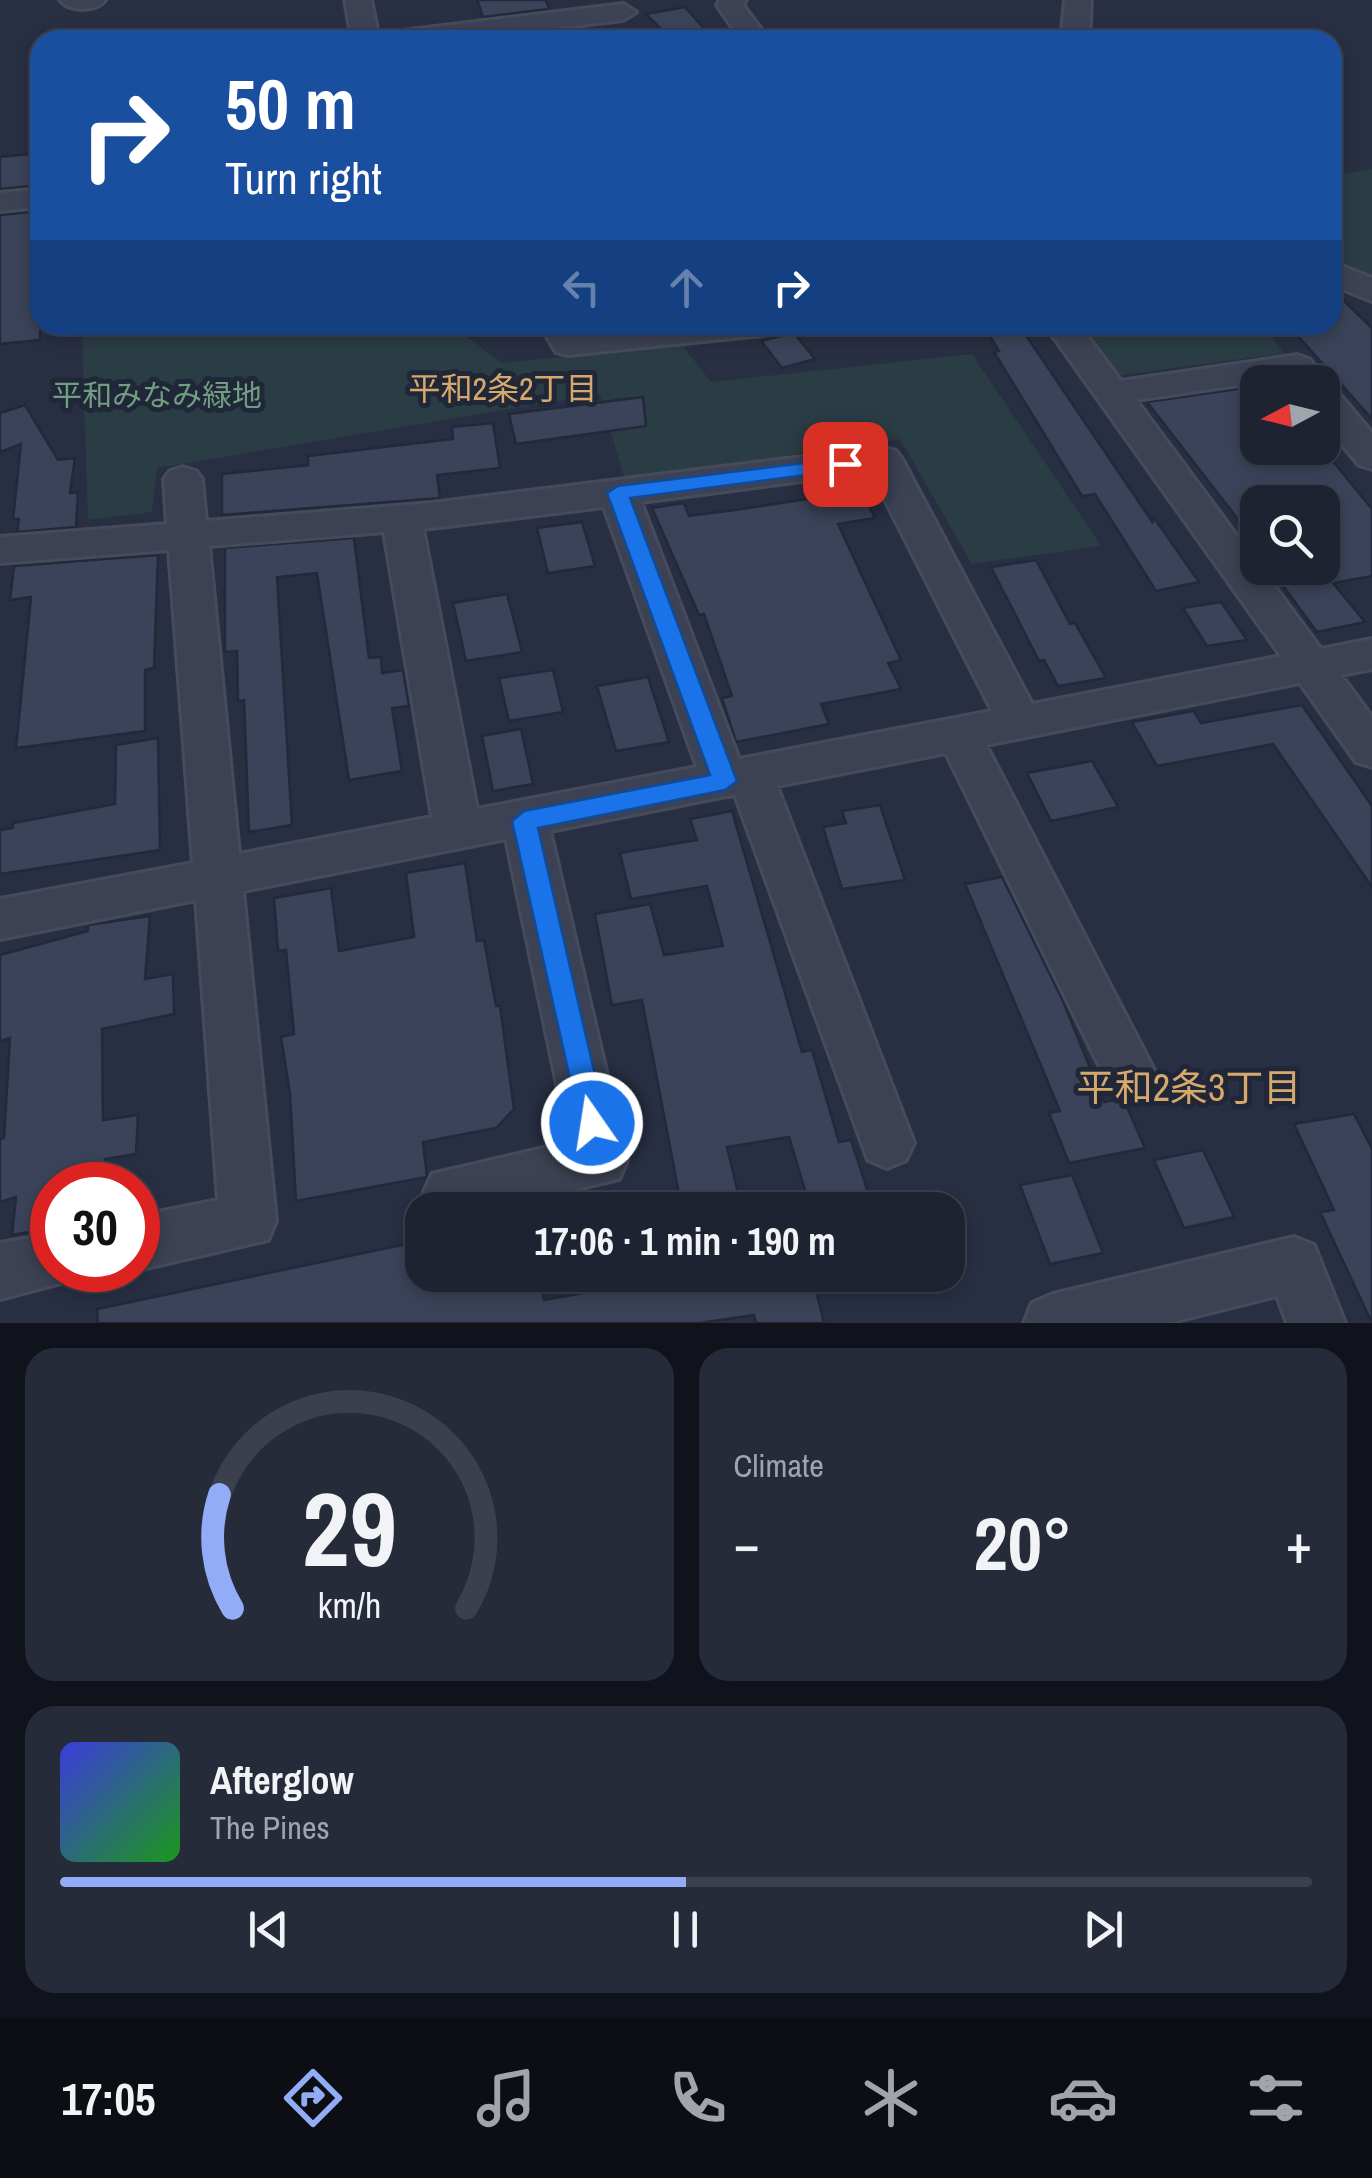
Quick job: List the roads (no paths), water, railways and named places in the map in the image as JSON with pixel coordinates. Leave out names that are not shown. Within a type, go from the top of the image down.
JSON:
[{"type":"street","points":[[73,0],[92,0]]},
{"type":"street","points":[[358,0],[364,30]]},
{"type":"street","points":[[734,0],[730,5],[748,30]]},
{"type":"street","points":[[1076,30],[1078,0]]},
{"type":"street","points":[[456,30],[618,6],[638,30]]},
{"type":"street","points":[[0,202],[30,199]]},
{"type":"street","points":[[1342,277],[1372,291]]},
{"type":"street","points":[[562,335],[568,345],[665,335]]},
{"type":"street","points":[[1069,335],[1372,750]]},
{"type":"street","points":[[1112,394],[1240,375]]},
{"type":"street","points":[[1340,419],[1372,457]]},
{"type":"street","points":[[0,550],[401,518],[883,460],[1022,725]]},
{"type":"street","points":[[160,1239],[248,1221],[183,480]]},
{"type":"street","points":[[618,493],[886,1144]]},
{"type":"street","points":[[401,518],[458,833]]},
{"type":"street","points":[[0,920],[1022,725],[1372,654]]},
{"type":"street","points":[[960,737],[1128,1070]]},
{"type":"street","points":[[452,1192],[600,1161],[524,821]]},
{"type":"street","points":[[1054,1323],[1294,1264],[1316,1323]]},
{"type":"street","points":[[0,1271],[30,1265]]},
{"type":"district","name":"平和2条2丁目","points":[[503,389]]},
{"type":"district","name":"平和2条3丁目","points":[[1189,1088]]},
{"type":"park label","name":"平和みなみ緑地","points":[[157,396]]}]
